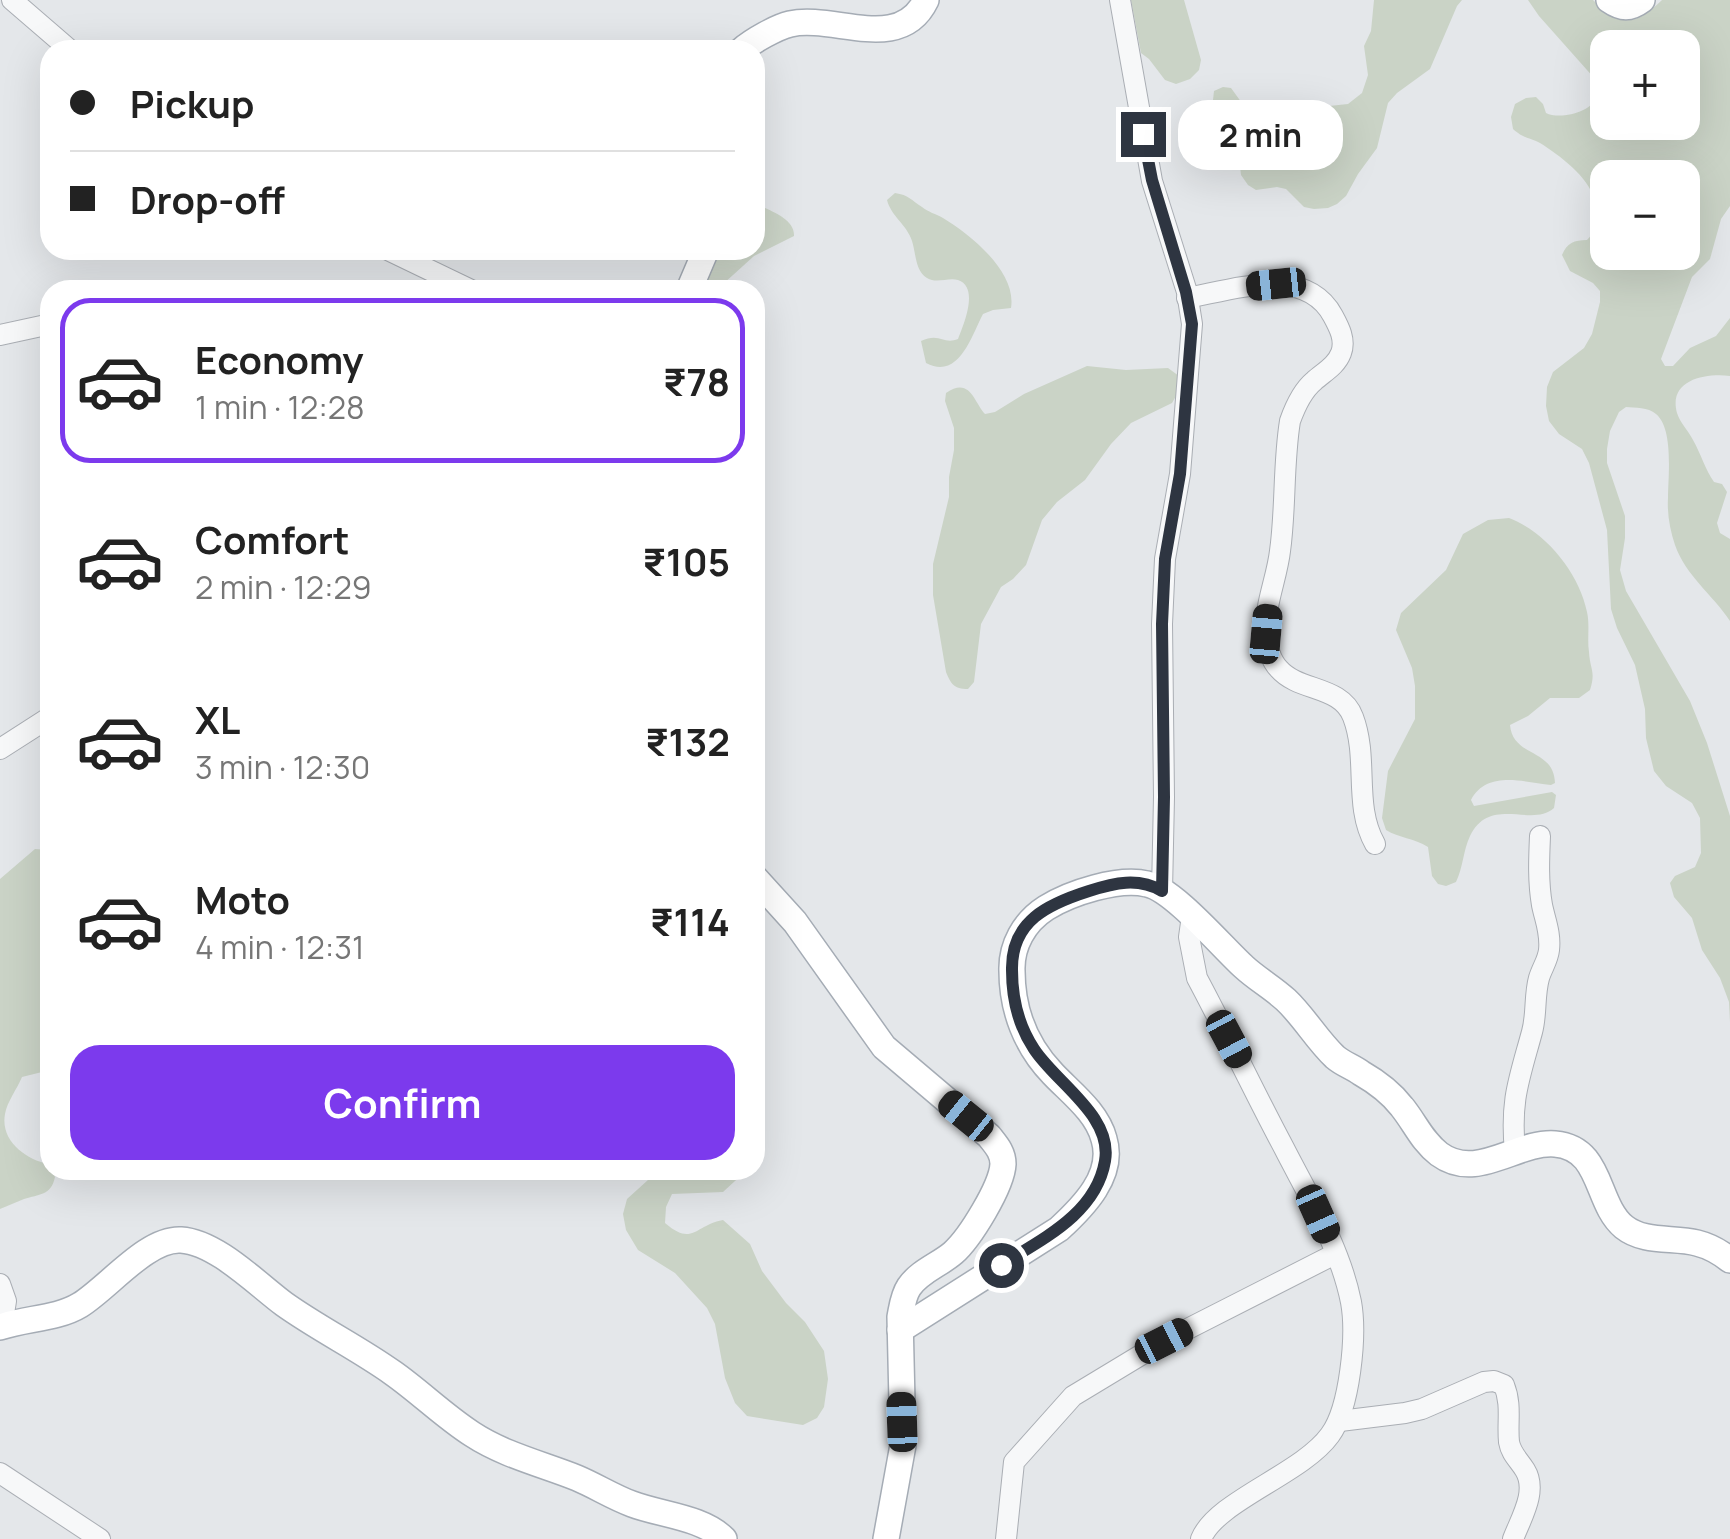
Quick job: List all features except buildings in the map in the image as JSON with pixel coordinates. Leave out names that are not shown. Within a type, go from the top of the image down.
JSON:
[{"type":"main road","points":[[756,40],[791,24],[831,24],[863,30],[898,26],[920,12],[926,0]]},
{"type":"main road","points":[[1609,0],[1619,8],[1634,7],[1642,0]]},
{"type":"main road","points":[[900,1330],[1059,1229],[1097,1186],[1106,1159],[1105,1140],[1095,1120],[1050,1072],[1020,1023],[1012,989],[1012,955],[1022,931],[1035,915],[1056,902],[1125,882],[1150,884],[1192,916],[1285,1000],[1336,1058],[1363,1074],[1401,1106],[1443,1157],[1476,1164],[1537,1144],[1569,1147],[1594,1168],[1610,1212],[1630,1232],[1696,1243],[1730,1260]]},
{"type":"main road","points":[[765,889],[794,922],[884,1047],[989,1136],[1000,1150],[1003,1166],[994,1191],[966,1238],[953,1253],[918,1276],[903,1299],[903,1445],[886,1539]]},
{"type":"main road","points":[[1,1327],[78,1306],[146,1252],[165,1242],[183,1240],[224,1258],[287,1306],[395,1374],[473,1435],[634,1505],[697,1524],[724,1539]]},
{"type":"street","points":[[12,0],[58,40]]},
{"type":"street","points":[[1120,0],[1152,180],[1188,298],[1192,324],[1180,474],[1164,576],[1162,891]]},
{"type":"street","points":[[409,260],[450,280]]},
{"type":"street","points":[[1188,298],[1276,284],[1295,286],[1328,308],[1343,339],[1338,359],[1312,382],[1290,421],[1280,556],[1266,634],[1276,666],[1286,676],[1331,694],[1348,706],[1360,742],[1363,818],[1375,844]]},
{"type":"street","points":[[0,335],[40,326]]},
{"type":"street","points":[[0,750],[40,724]]},
{"type":"street","points":[[1515,1152],[1514,1094],[1532,1032],[1539,978],[1550,946],[1539,881],[1540,836]]},
{"type":"street","points":[[1192,916],[1189,937],[1197,978],[1318,1214],[1351,1302],[1354,1327],[1340,1420],[1322,1446],[1216,1519],[1200,1539]]},
{"type":"street","points":[[1006,1539],[1014,1462],[1074,1396],[1164,1341],[1335,1254]]},
{"type":"street","points":[[0,1284],[6,1301],[1,1327]]},
{"type":"street","points":[[1340,1420],[1422,1409],[1484,1382],[1504,1386],[1510,1413],[1510,1447],[1530,1482],[1530,1492],[1512,1539]]},
{"type":"street","points":[[0,1473],[100,1539]]},
{"type":"shaded area","points":[[1131,0],[1184,0],[1201,60],[1199,70],[1190,79],[1176,84],[1165,80],[1141,53]]},
{"type":"shaded area","points":[[1374,0],[1462,0],[1430,69],[1388,103],[1377,148],[1337,204],[1328,208],[1304,207],[1286,189],[1256,190],[1248,185],[1241,175],[1239,158],[1222,128],[1214,91],[1231,88],[1247,110],[1278,118],[1348,104],[1362,93],[1368,75],[1364,46],[1371,31]]},
{"type":"shaded area","points":[[1528,0],[1593,0],[1611,15],[1628,20],[1644,15],[1662,0],[1730,0],[1730,206],[1721,219],[1710,259],[1700,269],[1700,160],[1590,160],[1590,190],[1564,160],[1513,129],[1511,117],[1515,104],[1536,97],[1546,113],[1552,115],[1575,113],[1590,105],[1590,140],[1700,140],[1700,30],[1590,30],[1590,73]]},
{"type":"shaded area","points":[[895,193],[943,218],[978,244],[1000,268],[1011,294],[1011,308],[983,314],[962,354],[947,366],[926,363],[921,341],[958,339],[968,307],[968,290],[958,280],[935,280],[923,275],[910,235],[887,200]]},
{"type":"shaded area","points":[[765,208],[786,220],[794,236],[765,250]]},
{"type":"shaded area","points":[[1590,237],[1590,270],[1699,270],[1692,277],[1661,359],[1665,366],[1673,366],[1690,348],[1716,336],[1730,318],[1730,376],[1691,381],[1678,393],[1676,402],[1678,417],[1711,477],[1727,492],[1717,523],[1720,533],[1730,539],[1730,621],[1692,576],[1675,545],[1668,510],[1668,442],[1656,414],[1626,407],[1619,412],[1610,431],[1607,463],[1625,516],[1620,570],[1626,591],[1690,701],[1730,816],[1730,1022],[1729,1002],[1720,978],[1702,950],[1692,918],[1674,897],[1670,883],[1675,876],[1695,867],[1701,853],[1700,818],[1692,803],[1666,786],[1654,771],[1635,665],[1611,609],[1607,530],[1589,463],[1582,449],[1559,434],[1549,421],[1546,406],[1553,372],[1584,348],[1600,302],[1600,291],[1570,271],[1562,255],[1569,245]]},
{"type":"shaded area","points":[[712,260],[750,260],[728,280],[707,280]]},
{"type":"shaded area","points":[[1087,366],[1126,370],[1168,368],[1179,376],[1180,389],[1172,403],[1131,423],[1085,480],[1042,520],[1026,565],[1001,587],[981,624],[974,682],[968,689],[956,687],[946,672],[933,595],[933,564],[949,497],[954,450],[954,428],[946,393],[966,389],[985,414]]},
{"type":"shaded area","points":[[1509,518],[1548,544],[1577,583],[1588,617],[1592,684],[1579,698],[1550,698],[1510,725],[1518,743],[1548,764],[1555,783],[1496,781],[1478,791],[1471,800],[1474,806],[1552,792],[1556,795],[1554,808],[1534,815],[1500,814],[1478,824],[1470,836],[1456,882],[1446,886],[1438,884],[1432,876],[1428,847],[1386,830],[1382,818],[1388,771],[1415,719],[1412,668],[1396,630],[1401,613],[1446,570],[1463,534],[1488,520]]},
{"type":"shaded area","points":[[35,849],[40,849],[40,1072],[22,1077],[8,1105],[5,1124],[16,1147],[40,1161],[40,1180],[54,1180],[44,1193],[0,1209],[0,879]]},
{"type":"shaded area","points":[[648,1180],[736,1180],[723,1192],[672,1194],[665,1223],[688,1234],[723,1220],[750,1244],[762,1271],[824,1351],[828,1379],[824,1407],[817,1418],[803,1425],[747,1416],[735,1403],[725,1378],[715,1324],[707,1308],[675,1273],[638,1250],[626,1230],[623,1214],[627,1199]]},
{"type":"route","points":[[1001,1265],[1059,1229],[1080,1209],[1097,1186],[1106,1159],[1105,1140],[1095,1120],[1050,1072],[1020,1023],[1012,989],[1012,955],[1022,931],[1035,915],[1056,902],[1094,889],[1125,882],[1150,884],[1162,891],[1165,559],[1180,474],[1192,324],[1143,134]]}]
